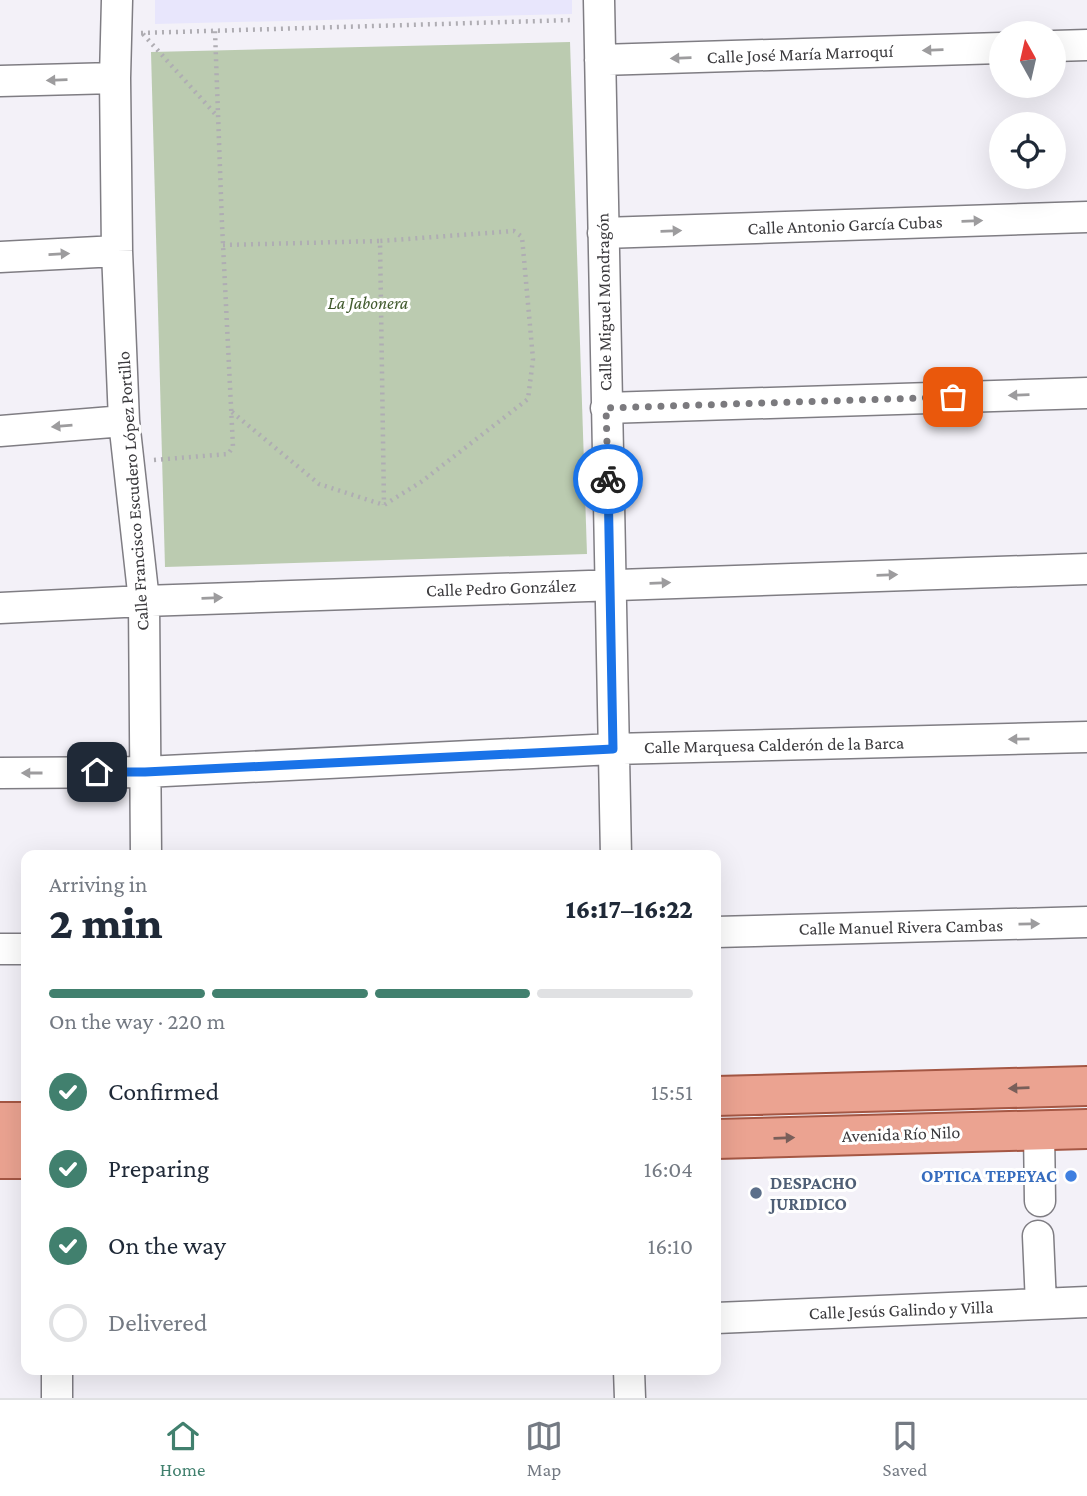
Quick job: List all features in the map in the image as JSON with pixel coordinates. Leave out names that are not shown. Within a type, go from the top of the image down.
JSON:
[{"type":"main road","points":[[721,1096],[1087,1086]]},
{"type":"main road","points":[[0,1122],[21,1122]]},
{"type":"main road","name":"Avenida Río Nilo","points":[[721,1139],[1087,1129]]},
{"type":"main road","points":[[0,1159],[21,1158]]},
{"type":"street","name":"Calle Francisco Escudero López Portillo","points":[[117,0],[129,33],[115,78],[117,251],[124,421],[144,601],[146,850]]},
{"type":"street","name":"Calle Miguel Mondragón","points":[[599,10],[616,850]]},
{"type":"street","points":[[1066,46],[1087,45]]},
{"type":"street","name":"Calle José María Marroquí","points":[[600,60],[989,48]]},
{"type":"street","points":[[0,81],[115,78]]},
{"type":"street","name":"Calle Antonio García Cubas","points":[[603,233],[1087,217]]},
{"type":"street","points":[[0,257],[117,251]]},
{"type":"street","points":[[606,408],[1087,393]]},
{"type":"street","points":[[0,430],[124,421]]},
{"type":"street","name":"Calle Pedro González","points":[[0,608],[610,584],[1087,569]]},
{"type":"street","name":"Calle Marquesa Calderón de la Barca","points":[[0,773],[145,772],[613,749],[1087,737]]},
{"type":"street","name":"Calle Manuel Rivera Cambas","points":[[721,932],[1087,922]]},
{"type":"street","points":[[0,950],[21,949]]},
{"type":"street","points":[[1039,1130],[1040,1201]]},
{"type":"street","points":[[1038,1236],[1041,1304]]},
{"type":"street","name":"Calle Jesús Galindo y Villa","points":[[721,1318],[1087,1303]]},
{"type":"street","points":[[57,1375],[57,1398]]},
{"type":"street","points":[[629,1375],[630,1398]]},
{"type":"path","points":[[129,33],[215,31],[599,10]]},
{"type":"path","points":[[129,463],[228,454],[233,447],[215,31]]},
{"type":"path","points":[[129,33],[218,116]]},
{"type":"path","points":[[223,244],[380,241],[514,231],[522,237],[533,359],[528,399],[421,482],[384,505],[319,484],[232,412]]},
{"type":"path","points":[[380,241],[384,505]]},
{"type":"shaded area","points":[[155,0],[572,0],[572,14],[155,24]]},
{"type":"green space","name":"La Jabonera","points":[[570,42],[587,554],[165,567],[151,52]]},
{"type":"way so far","points":[[608,479],[606,408],[953,397]]},
{"type":"place","name":"OPTICA TEPEYAC","points":[[1071,1176]]},
{"type":"place","name":"DESPACHO JURIDICO","points":[[756,1193]]},
{"type":"route","points":[[97,772],[145,772],[613,749],[608,479]]}]
